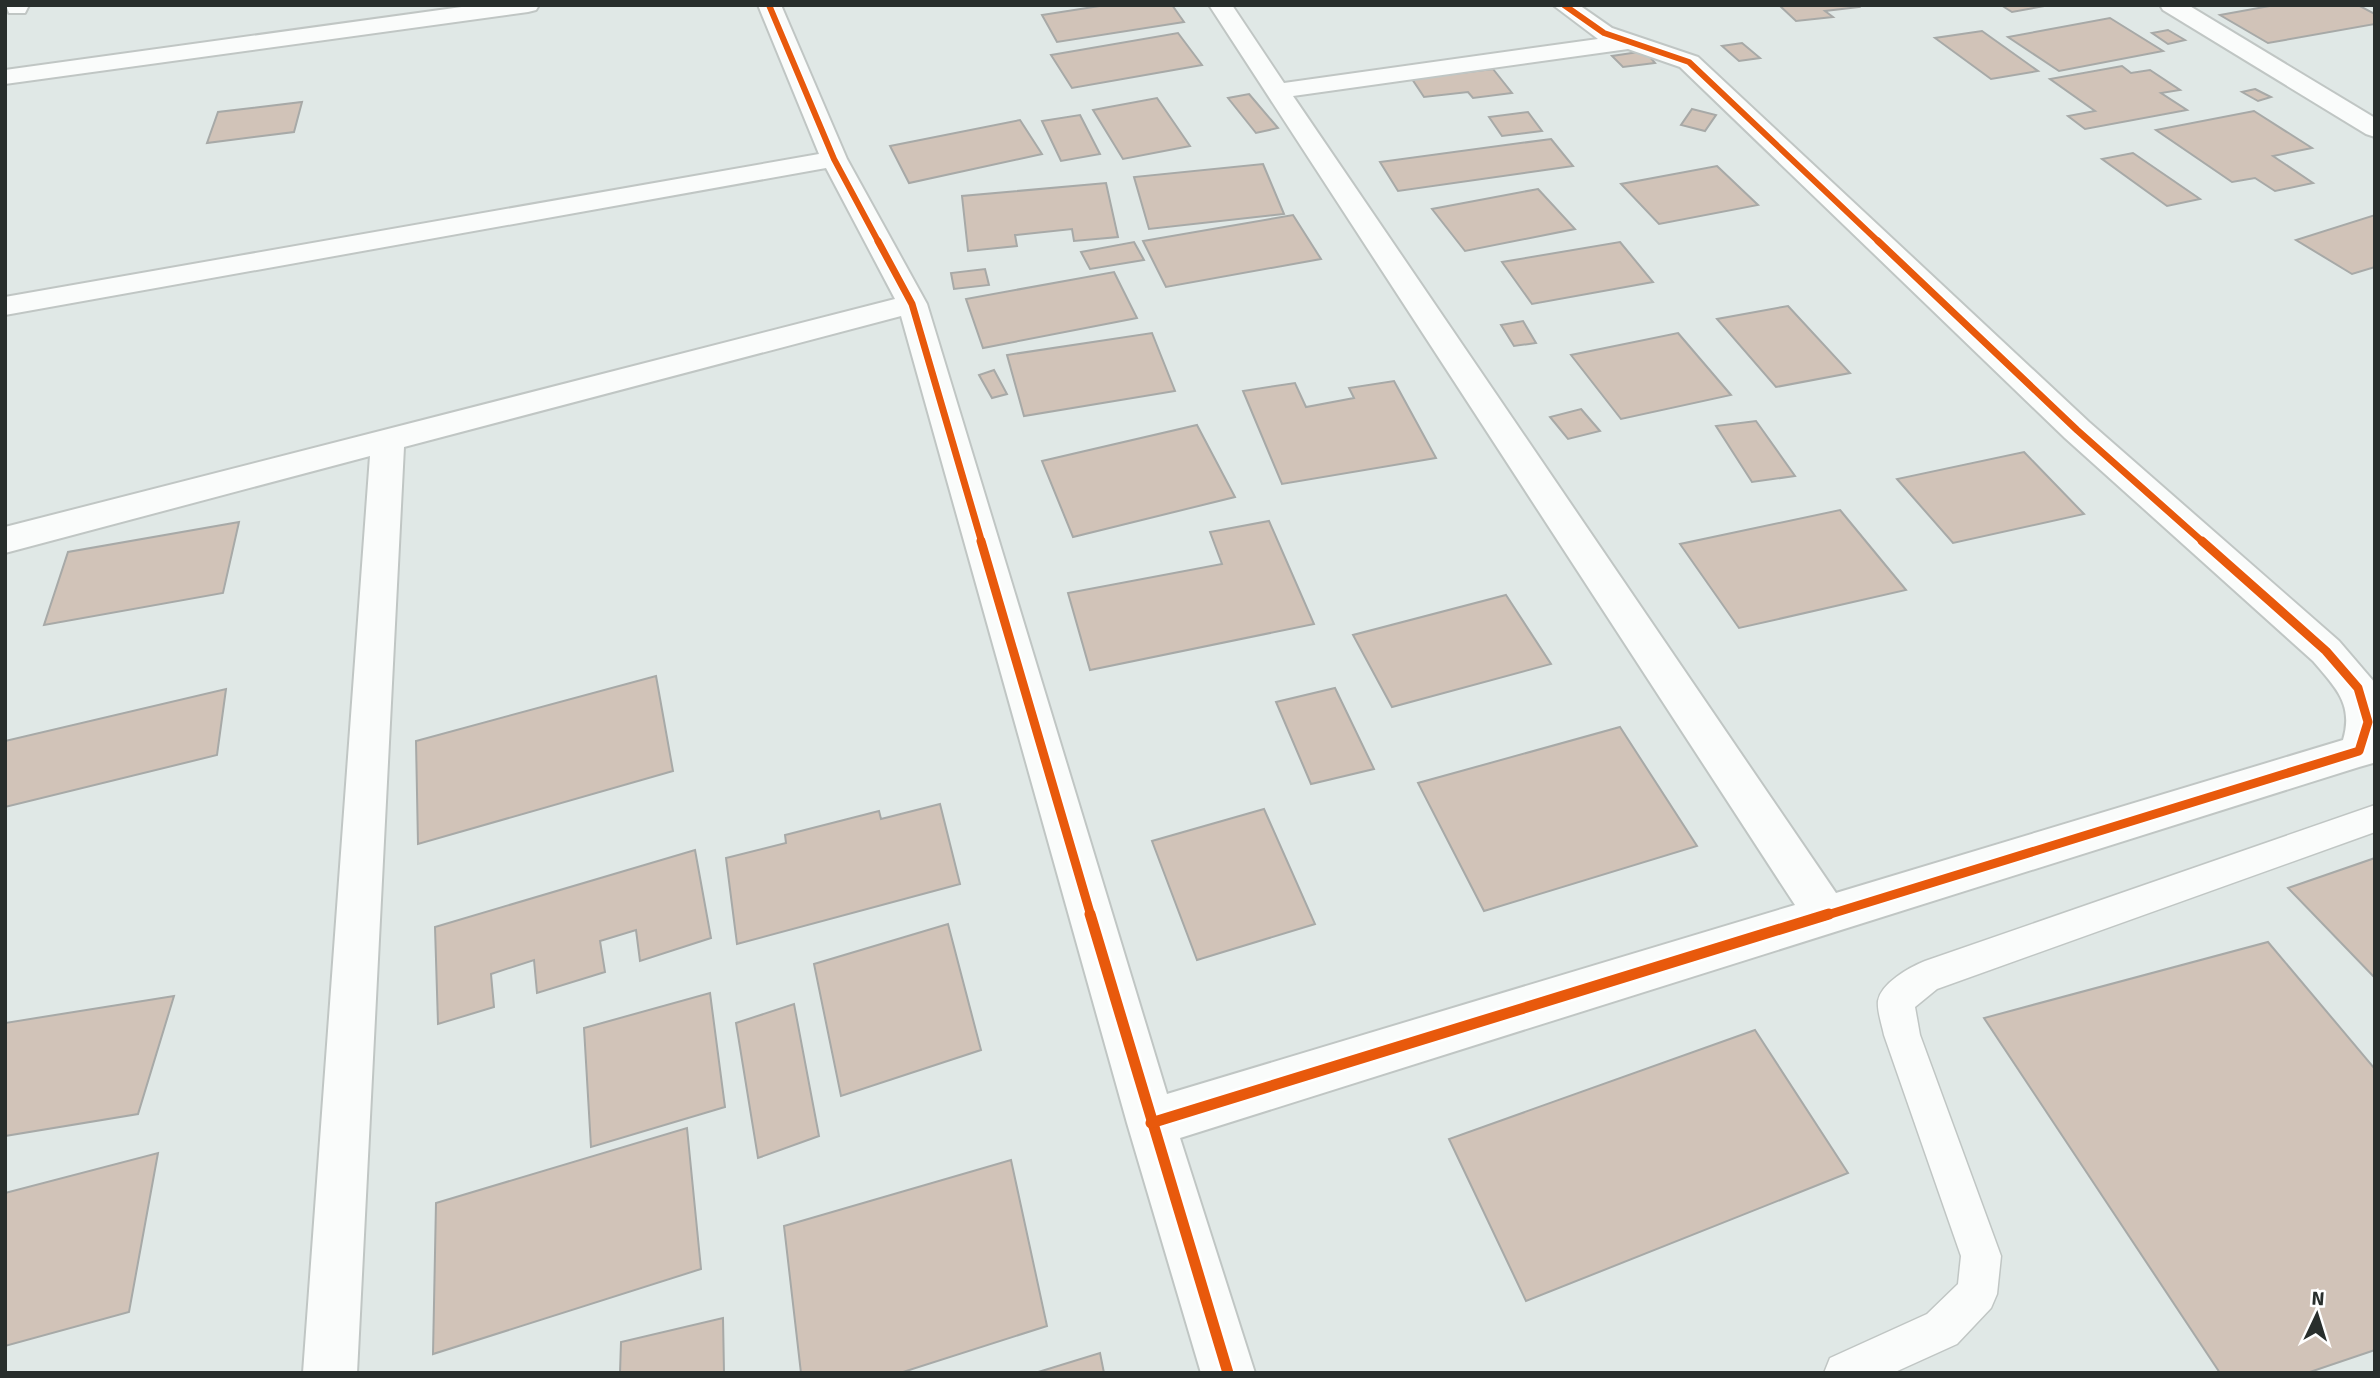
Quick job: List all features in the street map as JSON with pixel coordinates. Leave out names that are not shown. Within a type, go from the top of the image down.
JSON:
[{"type":"street","points":[[5,77],[357,16],[528,5]]},
{"type":"street","points":[[769,5],[834,159],[912,304],[1151,1123],[1228,1373]]},
{"type":"street","points":[[1220,5],[1826,915]]},
{"type":"street","points":[[1151,1123],[2359,751],[2368,722],[2358,688],[2326,651],[2077,430],[1689,62],[1604,33],[1564,5]]},
{"type":"street","points":[[2171,5],[2375,129]]},
{"type":"street","points":[[1277,91],[1628,42]]},
{"type":"street","points":[[5,306],[834,159]]},
{"type":"street","points":[[5,540],[912,304]]},
{"type":"street","points":[[330,1373],[387,440]]},
{"type":"lane","points":[[1845,1373],[1942,1329],[1977,1294],[1981,1256],[1902,1035],[1896,1001],[1925,977],[2375,818]]},
{"type":"building","points":[[1106,5],[1172,5],[1184,22],[1057,42],[1042,15]]},
{"type":"building","points":[[1779,5],[1859,7],[1825,11],[1833,17],[1796,21]]},
{"type":"building","points":[[2001,5],[2050,5],[2012,12]]},
{"type":"building","points":[[2275,5],[2358,5],[2375,14],[2375,24],[2268,43],[2220,15]]},
{"type":"building","points":[[2110,18],[2163,51],[2059,71],[2008,37]]},
{"type":"building","points":[[2168,30],[2185,40],[2168,44],[2152,33]]},
{"type":"building","points":[[1982,31],[2038,71],[1991,79],[1935,38]]},
{"type":"building","points":[[1178,33],[1202,65],[1072,88],[1051,55]]},
{"type":"building","points":[[1742,43],[1760,58],[1739,61],[1722,46]]},
{"type":"building","points":[[1645,51],[1655,63],[1623,67],[1612,56]]},
{"type":"building","points":[[2122,66],[2131,73],[2150,70],[2180,90],[2161,93],[2187,110],[2085,129],[2068,116],[2095,111],[2050,79]]},
{"type":"building","points":[[1493,69],[1512,93],[1473,98],[1468,92],[1424,97],[1412,79]]},
{"type":"building","points":[[2255,89],[2271,97],[2258,101],[2242,92]]},
{"type":"building","points":[[1249,94],[1278,128],[1256,133],[1228,98]]},
{"type":"building","points":[[1157,98],[1190,146],[1123,159],[1093,110]]},
{"type":"building","points":[[302,102],[294,132],[207,143],[218,112]]},
{"type":"building","points":[[1692,109],[1716,115],[1705,131],[1681,125]]},
{"type":"building","points":[[2254,111],[2312,148],[2273,156],[2313,183],[2275,191],[2255,178],[2232,182],[2156,130]]},
{"type":"building","points":[[1528,112],[1542,131],[1502,136],[1489,117]]},
{"type":"building","points":[[1080,115],[1100,154],[1061,161],[1042,121]]},
{"type":"building","points":[[1020,120],[1042,154],[909,183],[890,146]]},
{"type":"building","points":[[1551,139],[1573,166],[1398,191],[1380,162]]},
{"type":"building","points":[[2133,153],[2200,199],[2167,206],[2102,159]]},
{"type":"building","points":[[1263,164],[1284,214],[1149,229],[1134,177]]},
{"type":"building","points":[[1717,166],[1758,205],[1659,224],[1621,184]]},
{"type":"building","points":[[1106,183],[1118,237],[1074,241],[1072,229],[1015,235],[1017,246],[968,251],[962,196]]},
{"type":"building","points":[[1538,189],[1575,229],[1465,251],[1432,209]]},
{"type":"building","points":[[1293,215],[1321,259],[1166,287],[1143,241]]},
{"type":"building","points":[[2375,215],[2375,267],[2352,274],[2296,240]]},
{"type":"building","points":[[1134,242],[1144,260],[1090,269],[1081,252]]},
{"type":"building","points":[[1620,242],[1653,282],[1532,304],[1502,262]]},
{"type":"building","points":[[985,269],[989,285],[954,289],[951,273]]},
{"type":"building","points":[[1114,272],[1137,318],[983,348],[966,299]]},
{"type":"building","points":[[1788,306],[1850,373],[1776,387],[1717,319]]},
{"type":"building","points":[[1523,321],[1536,343],[1514,346],[1501,325]]},
{"type":"building","points":[[1152,333],[1175,391],[1024,416],[1007,355]]},
{"type":"building","points":[[1678,333],[1731,395],[1621,419],[1571,355]]},
{"type":"building","points":[[994,370],[1007,394],[992,398],[979,375]]},
{"type":"building","points":[[1394,381],[1436,458],[1282,484],[1243,391],[1295,383],[1306,407],[1354,398],[1349,388]]},
{"type":"building","points":[[1581,409],[1600,431],[1568,439],[1550,417]]},
{"type":"building","points":[[1756,421],[1795,476],[1752,482],[1716,426]]},
{"type":"building","points":[[1197,425],[1235,497],[1073,537],[1042,461]]},
{"type":"building","points":[[2024,452],[2084,514],[1953,543],[1897,479]]},
{"type":"building","points":[[1840,510],[1906,590],[1739,628],[1680,544]]},
{"type":"building","points":[[1269,521],[1314,624],[1090,670],[1068,593],[1222,564],[1210,532]]},
{"type":"building","points":[[239,522],[223,593],[44,625],[68,552]]},
{"type":"building","points":[[1506,595],[1551,664],[1392,707],[1353,635]]},
{"type":"building","points":[[656,676],[673,771],[418,844],[416,741]]},
{"type":"building","points":[[1335,688],[1374,769],[1311,784],[1276,702]]},
{"type":"building","points":[[226,689],[217,755],[5,807],[5,741]]},
{"type":"building","points":[[1620,727],[1697,846],[1484,911],[1418,783]]},
{"type":"building","points":[[940,804],[960,884],[737,944],[726,858],[786,843],[785,835],[879,811],[881,819]]},
{"type":"building","points":[[1264,809],[1315,924],[1197,960],[1152,841]]},
{"type":"building","points":[[695,850],[711,938],[640,961],[636,930],[600,941],[605,972],[537,993],[534,960],[491,974],[494,1007],[438,1024],[435,927]]},
{"type":"building","points":[[2375,858],[2375,978],[2288,888]]},
{"type":"building","points":[[948,924],[981,1050],[841,1096],[814,964]]},
{"type":"building","points":[[2268,942],[2375,1069],[2375,1350],[2307,1373],[2220,1373],[1984,1018]]},
{"type":"building","points":[[710,993],[725,1107],[591,1147],[584,1028]]},
{"type":"building","points":[[174,996],[138,1114],[5,1136],[5,1023]]},
{"type":"building","points":[[794,1004],[819,1136],[758,1158],[736,1023]]},
{"type":"building","points":[[1755,1030],[1848,1173],[1526,1301],[1449,1139]]},
{"type":"building","points":[[687,1128],[701,1269],[433,1354],[436,1203]]},
{"type":"building","points":[[158,1153],[129,1312],[5,1346],[5,1193]]},
{"type":"building","points":[[1011,1160],[1047,1326],[900,1373],[801,1373],[784,1226]]},
{"type":"building","points":[[723,1318],[724,1373],[620,1373],[621,1342]]},
{"type":"building","points":[[1100,1353],[1104,1373],[1035,1373]]},
{"type":"cycle path","points":[[769,5],[834,159],[912,304],[1151,1123],[1228,1373]]},
{"type":"cycle path","points":[[1151,1123],[2359,751],[2368,722],[2358,688],[2326,651],[2077,430],[1689,62],[1604,33],[1564,5]]}]
